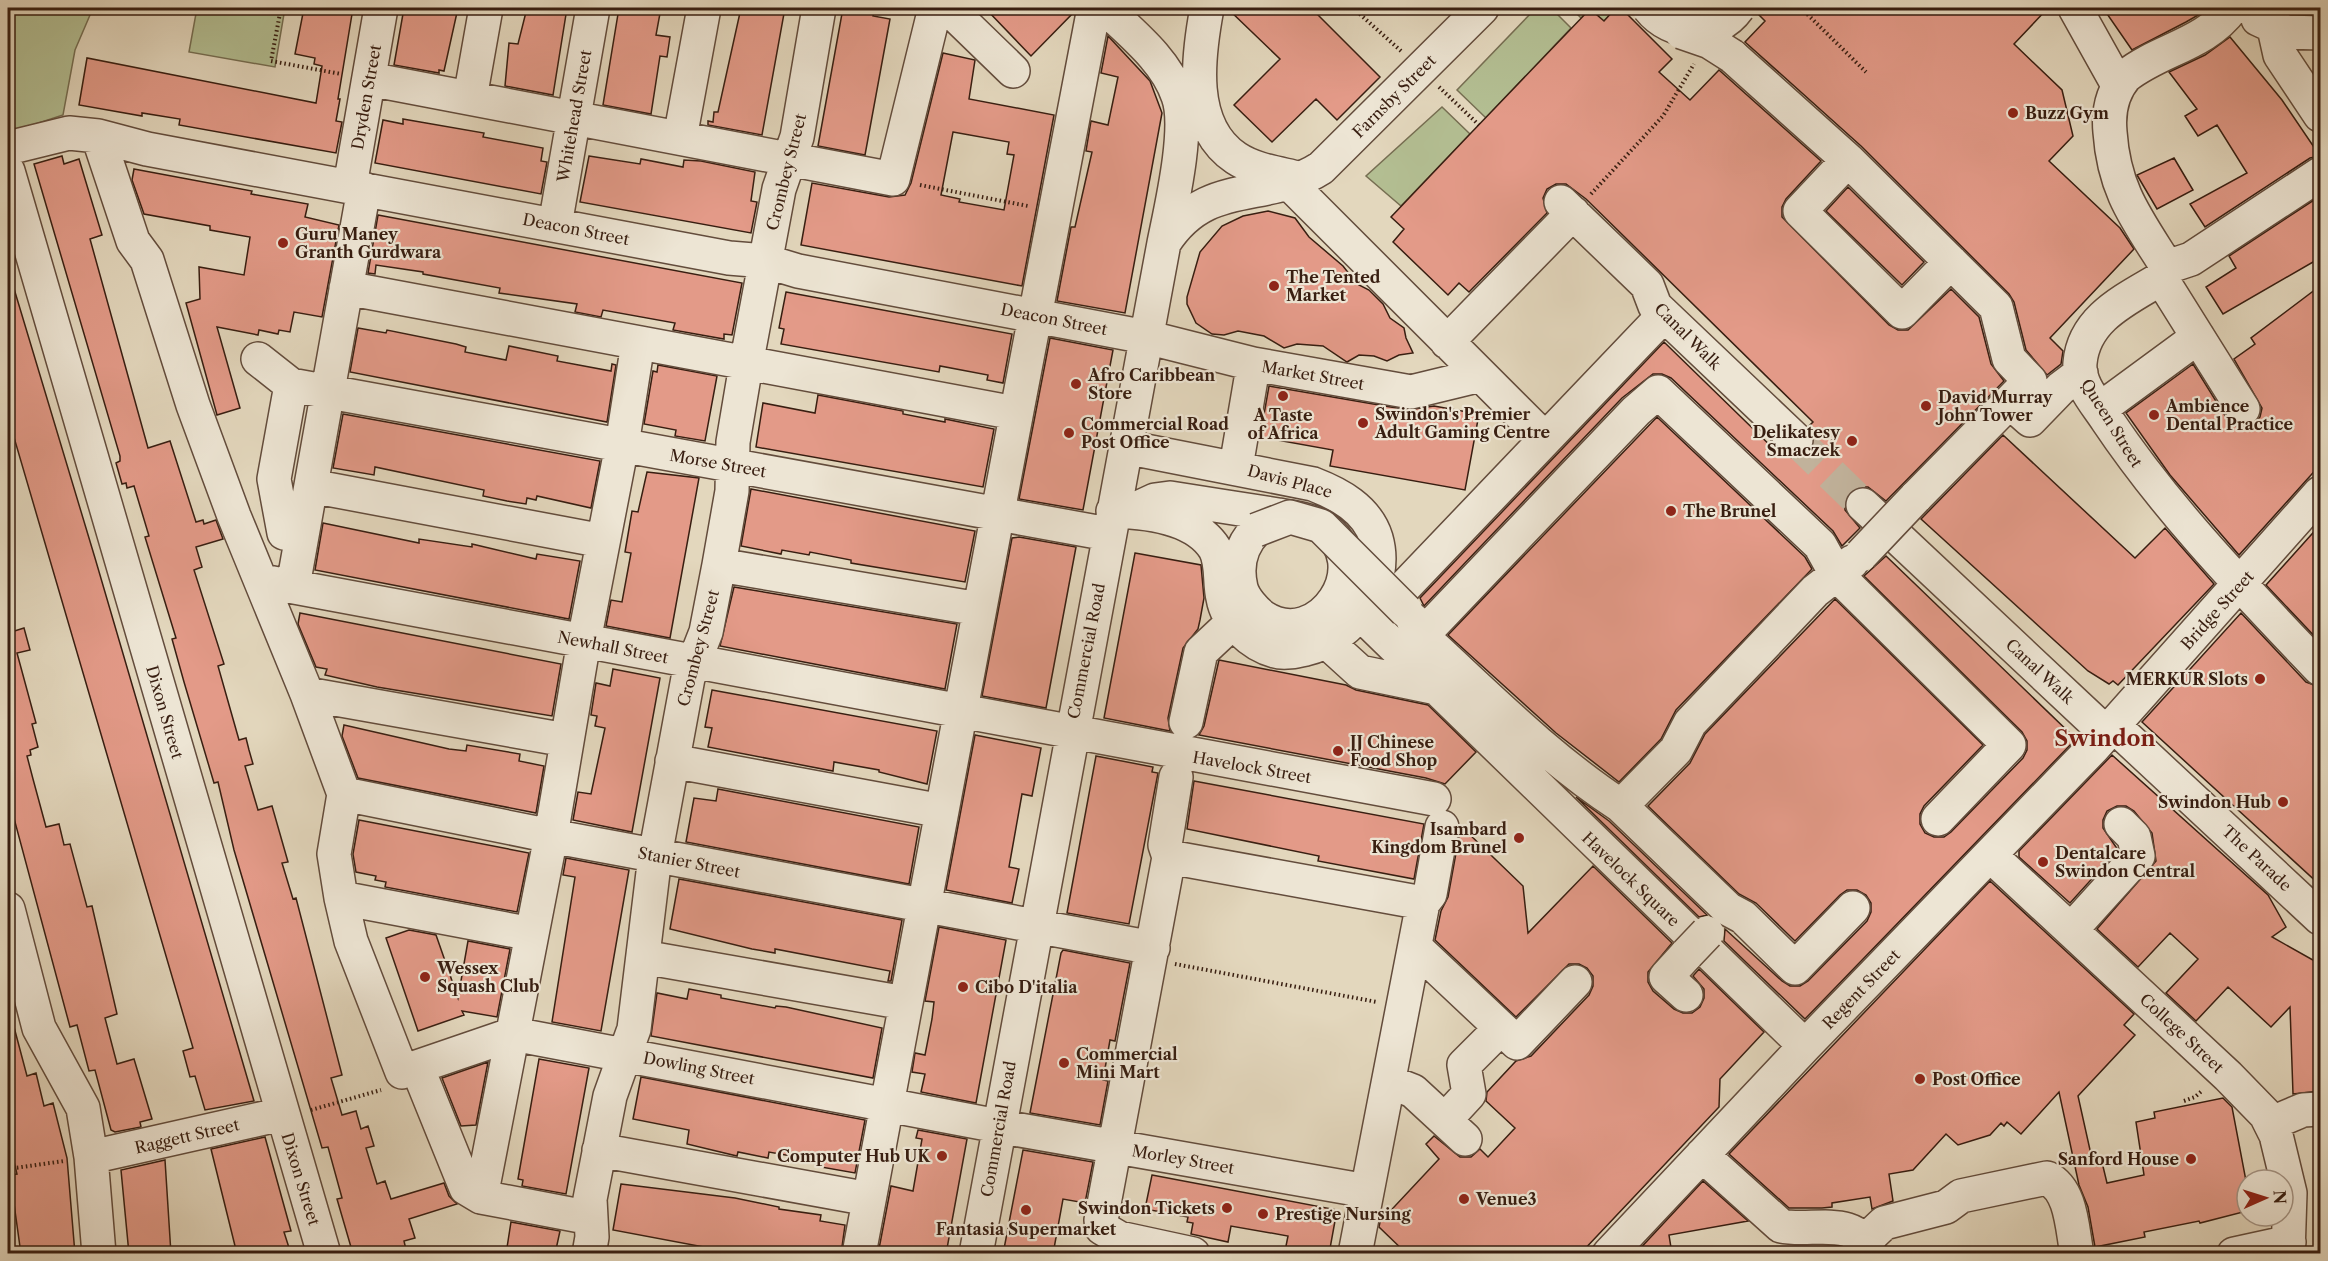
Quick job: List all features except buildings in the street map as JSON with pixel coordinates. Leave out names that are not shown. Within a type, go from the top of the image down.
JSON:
[{"type":"street","name":"Dryden Street","points":[[278,584],[312,486],[346,288],[369,79],[381,8]]},
{"type":"street","points":[[471,98],[486,8]]},
{"type":"street","name":"Whitehead Street","points":[[555,225],[593,8]]},
{"type":"street","points":[[680,138],[704,8]]},
{"type":"street","name":"Crombey Street","points":[[592,1253],[590,1199],[610,1096],[634,1029],[655,856],[672,761],[688,678],[706,632],[732,491],[733,442],[746,365],[779,189],[799,127],[819,8]]},
{"type":"street","points":[[369,79],[893,180],[935,8]]},
{"type":"street","points":[[948,8],[1013,71]]},
{"type":"street","points":[[859,1254],[998,514],[1014,413],[1094,8]]},
{"type":"street","name":"Commercial Road","points":[[976,1254],[1071,732],[1134,449],[1146,337],[1177,167],[1181,111],[1174,87],[1152,55],[1105,8]]},
{"type":"street","name":"Farnsby Street","points":[[1164,243],[1181,220],[1209,202],[1228,195],[1296,181],[1325,165],[1482,8]]},
{"type":"street","points":[[1649,8],[1658,19],[1670,26],[1690,30],[1714,27],[1733,15],[1738,8]]},
{"type":"street","points":[[1621,806],[1676,750],[1690,723],[1815,591],[1849,565],[2030,381],[2008,359],[1996,307],[1848,160],[1732,56],[1710,42],[1668,28],[1656,21],[1649,8]]},
{"type":"street","points":[[2075,8],[2118,85]]},
{"type":"street","points":[[2232,8],[2221,22],[2208,32],[2142,65],[2118,85],[2112,102],[2109,124],[2117,180],[2198,337],[2243,409]]},
{"type":"street","points":[[2260,19],[2296,33],[2320,33]]},
{"type":"street","points":[[2260,19],[2280,55],[2320,115]]},
{"type":"street","points":[[1152,55],[1171,57],[1183,54],[1204,23]]},
{"type":"street","points":[[1204,23],[1201,98],[1208,122],[1220,143],[1246,163],[1296,181],[1442,337],[1545,439],[1664,315]]},
{"type":"street","name":"Deacon Street","points":[[8,148],[69,133],[98,136],[147,149],[729,258],[765,261],[798,271],[1146,337]]},
{"type":"street","points":[[98,136],[133,241],[147,260],[193,405],[234,516],[278,584],[307,694],[344,794],[334,854],[351,941],[409,1069],[466,1188],[481,1197],[591,1218]]},
{"type":"street","points":[[1848,160],[1800,211],[1902,312],[1951,262]]},
{"type":"street","name":"Dixon Street","points":[[8,171],[324,1254]]},
{"type":"street","name":"Queen Street","points":[[2320,174],[2192,259],[2164,273],[2096,322],[2083,347],[2081,373],[2084,384],[2126,459],[2320,669]]},
{"type":"street","points":[[1442,337],[1573,205]]},
{"type":"street","name":"Canal Walk","points":[[1573,205],[1647,285],[1655,306],[1796,440]]},
{"type":"street","points":[[346,288],[746,365],[1014,413]]},
{"type":"street","name":"Market Street","points":[[1146,337],[1253,364],[1411,392],[1481,375]]},
{"type":"street","points":[[2100,409],[2147,368],[2198,337]]},
{"type":"street","points":[[481,1197],[551,836],[584,641],[622,446],[638,343]]},
{"type":"street","points":[[258,359],[291,385],[274,478],[284,533]]},
{"type":"street","points":[[1236,467],[1252,373]]},
{"type":"street","points":[[2021,412],[2030,420],[2061,388],[2081,373]]},
{"type":"street","name":"Morse Street","points":[[291,385],[998,514],[1118,519]]},
{"type":"street","points":[[1425,639],[1430,627],[1636,411],[1658,392],[1820,545],[1849,565],[2009,745],[1938,819]]},
{"type":"street","name":"Havelock Square","points":[[1545,439],[1370,623],[1805,1046]]},
{"type":"street","points":[[1134,449],[1157,466],[1208,491],[1228,507]]},
{"type":"street","name":"Davis Place","points":[[1118,519],[1199,530],[1216,551],[1223,600],[1233,622],[1252,640],[1275,651],[1296,651],[1327,642],[1360,615],[1373,590],[1379,565],[1376,538],[1364,516],[1340,494],[1313,484],[1236,467],[1134,449]]},
{"type":"street","points":[[312,486],[603,541]]},
{"type":"street","name":"Bridge Street","points":[[2109,729],[2248,591],[2320,493]]},
{"type":"street","points":[[1118,519],[1155,500],[1170,498],[1301,519],[1309,521],[1323,527],[1328,532],[1334,538],[1341,550],[1345,577],[1340,594],[1330,609],[1318,617],[1293,625],[1269,621],[1258,613],[1242,592],[1239,564],[1246,543],[1257,530],[1290,518],[1298,519],[1307,520],[1321,526],[1329,534],[1338,541],[1370,572],[1406,610],[1425,639],[1538,743],[1588,784],[1621,806],[1708,932]]},
{"type":"street","name":"Canal Walk","points":[[1879,519],[2109,729]]},
{"type":"street","points":[[719,565],[979,609]]},
{"type":"street","name":"Newhall Street","points":[[278,584],[1071,732]]},
{"type":"street","points":[[1186,722],[1201,652],[1233,622]]},
{"type":"street","points":[[1327,642],[1360,672],[1448,700]]},
{"type":"street","points":[[307,694],[566,740]]},
{"type":"street","name":"Regent Street","points":[[1609,1254],[1805,1046],[1991,856],[2109,729]]},
{"type":"street","name":"The Parade","points":[[2109,729],[2320,918]]},
{"type":"street","name":"Havelock Street","points":[[1071,732],[1438,813],[1430,894],[1424,903]]},
{"type":"street","points":[[672,761],[942,811]]},
{"type":"street","points":[[1176,777],[1165,844],[1169,857],[1101,1220],[1102,1228],[1119,1238],[1193,1254]]},
{"type":"street","name":"Stanier Street","points":[[344,794],[655,856],[924,905],[1152,953]]},
{"type":"street","points":[[2067,926],[2138,856],[2134,837],[2121,824]]},
{"type":"street","name":"College Street","points":[[1991,856],[2256,1102],[2272,1123],[2290,1193],[2288,1248]]},
{"type":"street","points":[[1169,857],[1424,903],[1356,1254]]},
{"type":"street","points":[[341,898],[532,934]]},
{"type":"street","points":[[1686,995],[1666,977],[1708,932],[1743,917],[1795,968],[1853,908]]},
{"type":"street","points":[[8,909],[39,1028],[83,1108],[91,1157],[99,1254]]},
{"type":"street","points":[[1415,947],[1517,1043],[1575,982]]},
{"type":"street","points":[[643,957],[905,1003]]},
{"type":"street","points":[[1390,1083],[1413,1091],[1455,1130],[1469,1094],[1464,1065],[1501,1028]]},
{"type":"street","name":"Dowling Street","points":[[409,1069],[513,1034],[999,1126]]},
{"type":"street","points":[[2272,1123],[2303,1110],[2320,1109]]},
{"type":"street","name":"Raggett Street","points":[[91,1157],[283,1116]]},
{"type":"street","name":"Morley Street","points":[[999,1126],[1368,1191]]},
{"type":"street","points":[[599,1150],[869,1199]]},
{"type":"street","points":[[1702,1155],[1780,1226],[1841,1228],[1858,1234],[1867,1247],[1884,1224],[1946,1207],[1961,1196],[2047,1178],[2061,1187],[2066,1198],[2077,1254]]},
{"type":"street","points":[[2234,1254],[2288,1248]]},
{"type":"path","points":[[281,8],[272,61],[369,79]]},
{"type":"path","points":[[1353,8],[1479,125]]},
{"type":"path","points":[[1801,8],[1866,72]]},
{"type":"path","points":[[1573,205],[1663,116],[1696,61]]},
{"type":"path","points":[[8,98],[8,108]]},
{"type":"path","points":[[893,180],[1053,211]]},
{"type":"path","points":[[1152,953],[1405,1007]]},
{"type":"path","points":[[283,1116],[389,1087],[405,1079],[409,1069]]},
{"type":"path","points":[[8,1169],[91,1157]]},
{"type":"green space","points":[[8,8],[93,8],[75,50],[63,115],[8,133]]},
{"type":"green space","points":[[197,8],[285,8],[275,67],[189,52]]},
{"type":"green space","points":[[1536,8],[1551,8],[1571,28],[1486,118],[1457,90]]},
{"type":"green space","points":[[1571,8],[1616,8],[1604,21],[1590,9],[1581,18]]},
{"type":"green space","points":[[1442,107],[1470,134],[1401,206],[1366,176]]},
{"type":"tunnel","points":[[1796,440],[1863,505]]},
{"type":"place","name":"Buzz Gym","points":[[2013,113]]},
{"type":"place","name":"Guru Maney Granth Gurdwara","points":[[283,243]]},
{"type":"place","name":"The Tented Market","points":[[1274,286]]},
{"type":"place","name":"Afro Caribbean Store","points":[[1076,384]]},
{"type":"place","name":"A Taste of Africa","points":[[1283,396]]},
{"type":"place","name":"David Murray John Tower","points":[[1926,406]]},
{"type":"place","name":"Ambience Dental Practice","points":[[2154,415]]},
{"type":"place","name":"Swindon's Premier Adult Gaming Centre","points":[[1363,423]]},
{"type":"place","name":"Commercial Road Post Office","points":[[1069,433]]},
{"type":"place","name":"Delikatesy Smaczek","points":[[1852,441]]},
{"type":"place","name":"The Brunel","points":[[1671,511]]},
{"type":"place","name":"MERKUR Slots","points":[[2260,679]]},
{"type":"place","name":"JJ Chinese Food Shop","points":[[1338,751]]},
{"type":"place","name":"Swindon Hub","points":[[2283,802]]},
{"type":"place","name":"Isambard Kingdom Brunel","points":[[1519,838]]},
{"type":"place","name":"Dentalcare Swindon Central","points":[[2043,862]]},
{"type":"place","name":"Wessex Squash Club","points":[[425,977]]},
{"type":"place","name":"Cibo D'italia","points":[[963,987]]},
{"type":"place","name":"Commercial Mini Mart","points":[[1064,1063]]},
{"type":"place","name":"Post Office","points":[[1920,1079]]},
{"type":"place","name":"Computer Hub UK","points":[[942,1156]]},
{"type":"place","name":"Sanford House","points":[[2191,1159]]},
{"type":"place","name":"Venue3","points":[[1464,1199]]},
{"type":"place","name":"Swindon Tickets","points":[[1227,1208]]},
{"type":"place","name":"Fantasia Supermarket","points":[[1026,1210]]},
{"type":"place","name":"Prestige Nursing","points":[[1263,1214]]},
{"type":"district","name":"Swindon","points":[[2105,738]]}]
